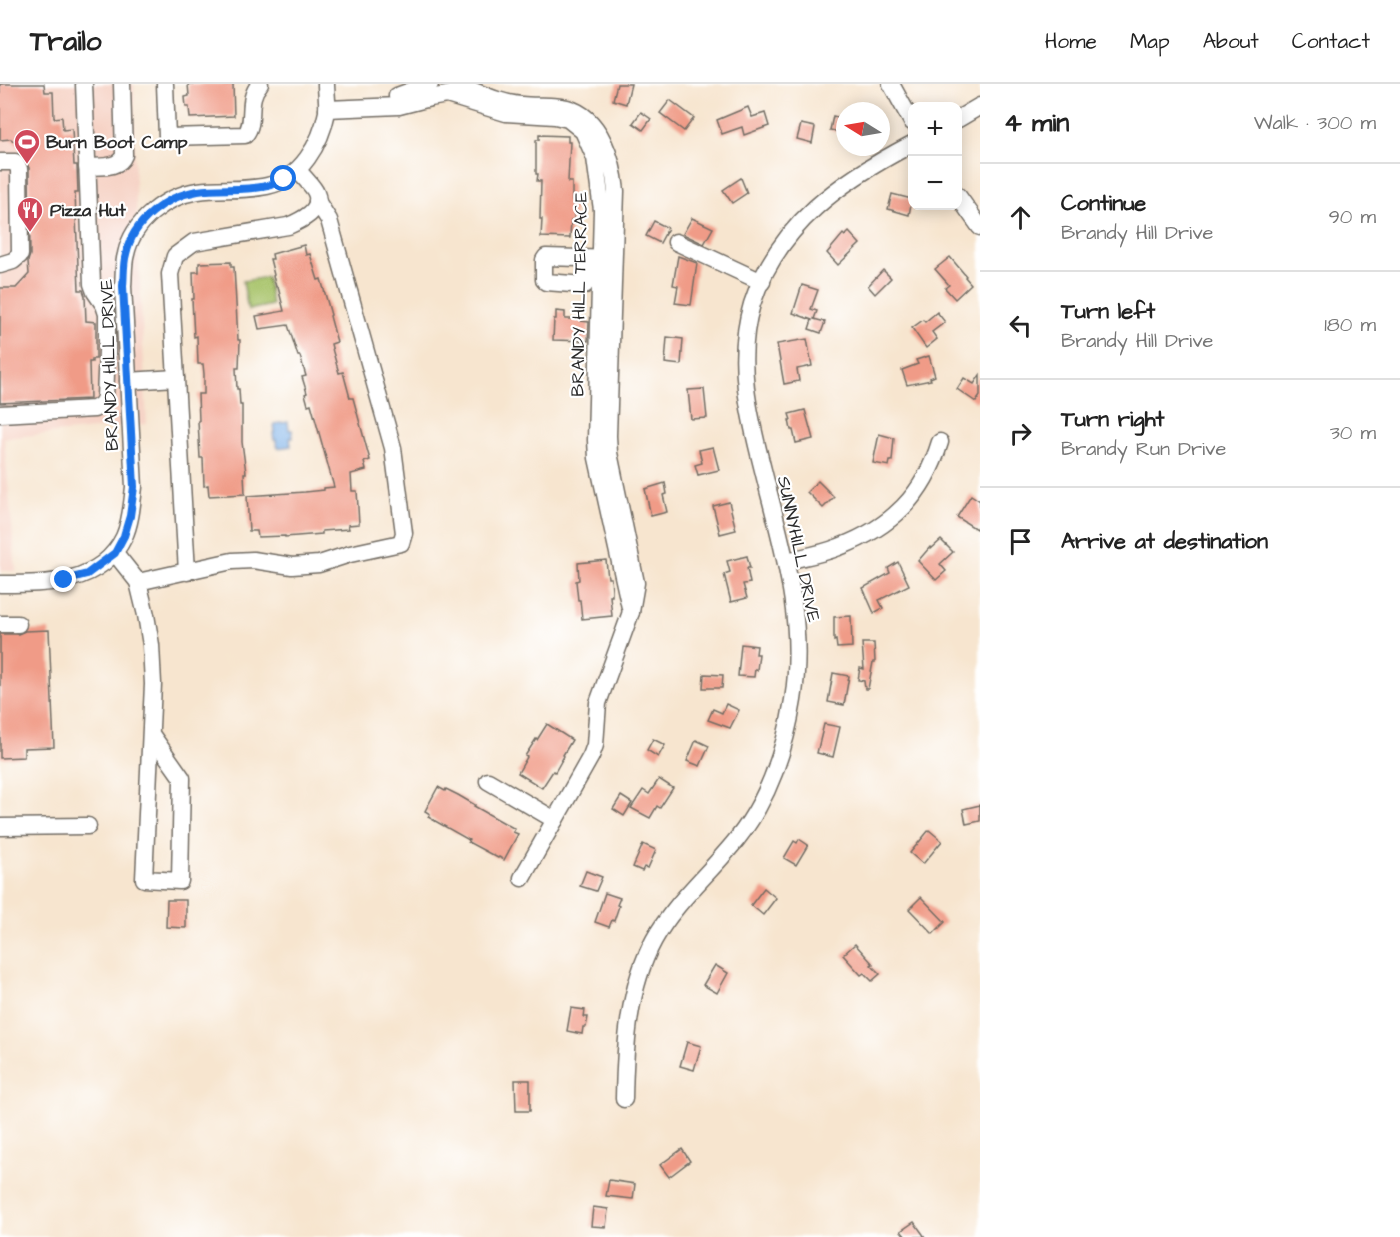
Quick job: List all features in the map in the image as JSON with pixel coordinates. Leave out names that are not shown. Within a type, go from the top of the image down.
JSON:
[{"type":"street","points":[[0,414],[94,409],[104,402],[107,314],[92,284],[84,84]]},
{"type":"street","points":[[87,167],[117,165],[122,162],[124,155],[122,84]]},
{"type":"street","points":[[165,84],[167,136],[245,135],[250,129],[252,97],[255,88],[260,84]]},
{"type":"street","points":[[327,97],[389,98],[430,84]]},
{"type":"street","name":"BRANDY HILL TERRACE","points":[[454,84],[514,104],[568,108],[582,114],[590,123],[608,152],[616,191],[601,259]]},
{"type":"street","points":[[891,84],[908,115]]},
{"type":"street","name":"BRANDY HILL TERRACE","points":[[327,97],[399,106],[447,95],[506,113],[555,116],[568,119],[583,131],[596,158],[602,210],[597,458],[631,612],[598,703],[595,745],[591,756],[522,878]]},
{"type":"street","name":"BRANDY HILL DRIVE","points":[[115,553],[124,536],[130,516],[134,487],[123,286],[126,254],[134,234],[157,209],[175,198],[197,191],[270,186],[297,170],[313,151],[321,132],[327,97]]},
{"type":"street","points":[[962,116],[980,106]]},
{"type":"street","name":"SUNNYHILL DRIVE","points":[[624,1098],[629,1022],[636,984],[644,961],[667,920],[736,840],[765,796],[775,773],[793,698],[797,664],[794,603],[786,561],[752,425],[743,366],[744,343],[753,302],[775,255],[791,233],[817,205],[852,178],[908,146]]},
{"type":"street","points":[[0,162],[15,162],[19,169],[20,255],[14,261],[0,265]]},
{"type":"street","points":[[138,582],[232,561],[253,560],[292,566],[319,564],[350,554],[401,543],[404,533],[393,448],[329,220],[317,201],[316,193],[297,170]]},
{"type":"street","points":[[187,572],[170,274],[175,256],[194,242],[288,226],[313,212],[317,201]]},
{"type":"street","points":[[962,203],[980,227]]},
{"type":"street","points":[[676,242],[762,282]]},
{"type":"street","points":[[128,381],[176,378]]},
{"type":"street","points":[[786,561],[839,548],[880,526],[900,511],[926,478],[940,442]]},
{"type":"street","points":[[0,584],[39,584],[87,574],[115,553],[138,582],[151,645],[153,684],[144,879],[180,881],[182,778],[151,734]]},
{"type":"street","points":[[0,624],[18,624]]},
{"type":"street","points":[[488,781],[555,820]]},
{"type":"street","points":[[0,827],[88,825]]},
{"type":"shaded area","points":[[0,84],[134,84],[135,183],[147,424],[4,438],[16,571],[0,571]]},
{"type":"green space","points":[[267,277],[272,305],[248,310],[243,281]]},
{"type":"water","points":[[288,422],[293,438],[290,438],[291,446],[278,448],[274,440],[274,424]]},
{"type":"building","points":[[0,84],[44,84],[45,92],[53,92],[54,118],[62,117],[63,130],[72,129],[74,165],[77,165],[78,193],[75,193],[79,290],[83,290],[85,296],[86,321],[96,322],[96,359],[89,362],[90,399],[0,403],[0,288],[16,288],[29,274],[30,255],[29,168],[24,157],[24,150],[11,139],[0,140]]},
{"type":"building","points":[[188,84],[233,84],[234,116],[190,118],[185,97],[189,96]]},
{"type":"building","points":[[617,84],[631,84],[626,104],[613,100]]},
{"type":"building","points":[[670,100],[694,118],[684,131],[660,113]]},
{"type":"building","points":[[748,107],[752,117],[765,113],[769,126],[744,135],[742,127],[722,134],[717,120]]},
{"type":"building","points":[[641,112],[651,119],[643,130],[633,123]]},
{"type":"building","points":[[833,116],[836,117],[836,131],[830,130]]},
{"type":"building","points":[[801,124],[815,127],[812,143],[797,139]]},
{"type":"building","points":[[539,135],[568,136],[568,142],[570,142],[568,182],[572,182],[574,220],[571,220],[570,238],[541,237],[541,181],[537,181],[538,174],[536,174],[536,140],[539,140]]},
{"type":"building","points":[[741,178],[747,193],[732,203],[723,190]]},
{"type":"building","points":[[892,194],[908,198],[909,215],[888,209]]},
{"type":"building","points":[[692,218],[713,228],[704,244],[683,234]]},
{"type":"building","points":[[654,221],[668,228],[660,243],[646,236]]},
{"type":"building","points":[[849,232],[860,244],[838,265],[827,253],[843,234],[845,236]]},
{"type":"building","points":[[304,245],[306,255],[310,254],[318,280],[321,279],[337,342],[331,344],[333,352],[339,373],[343,372],[350,398],[353,398],[370,460],[364,462],[366,470],[351,474],[352,491],[357,491],[359,524],[348,525],[349,529],[322,531],[322,534],[258,537],[257,531],[249,531],[247,496],[305,492],[334,487],[311,404],[308,405],[305,394],[307,393],[302,377],[306,376],[288,325],[259,329],[256,316],[284,311],[273,276],[270,259],[273,259],[272,254]]},
{"type":"building","points":[[678,256],[697,263],[691,305],[675,303],[678,286],[673,285]]},
{"type":"building","points":[[950,257],[971,284],[955,299],[945,288],[949,285],[935,269]]},
{"type":"building","points":[[231,262],[231,267],[234,267],[238,340],[240,340],[239,368],[236,368],[237,389],[239,389],[240,405],[242,405],[245,494],[209,496],[208,485],[204,486],[203,458],[200,458],[198,394],[204,394],[204,374],[203,364],[198,364],[197,336],[194,337],[193,272],[199,272],[199,263]]},
{"type":"building","points":[[883,270],[891,278],[875,294],[868,286]]},
{"type":"building","points":[[802,285],[818,290],[811,309],[817,311],[814,319],[825,322],[821,333],[809,329],[812,320],[793,313]]},
{"type":"building","points":[[556,311],[565,312],[565,319],[581,319],[581,321],[589,322],[588,341],[553,340]]},
{"type":"building","points":[[937,312],[945,322],[932,332],[937,339],[926,348],[912,328],[923,320],[925,322]]},
{"type":"building","points":[[667,337],[683,339],[681,365],[665,363]]},
{"type":"building","points":[[807,339],[812,366],[797,369],[799,381],[784,384],[777,344]]},
{"type":"building","points":[[929,356],[935,376],[930,378],[931,380],[907,385],[902,370],[918,364],[916,360]]},
{"type":"building","points":[[980,375],[980,396],[976,402],[957,389],[964,378],[974,384]]},
{"type":"building","points":[[704,389],[707,418],[691,419],[688,390]]},
{"type":"building","points":[[805,410],[813,439],[796,443],[793,430],[791,430],[789,414]]},
{"type":"building","points":[[879,434],[894,438],[892,461],[889,466],[873,463]]},
{"type":"building","points":[[713,447],[719,470],[698,475],[695,465],[702,463],[699,450]]},
{"type":"building","points":[[818,481],[834,497],[823,508],[807,492]]},
{"type":"building","points":[[665,483],[667,494],[663,495],[667,512],[651,516],[645,489]]},
{"type":"building","points":[[971,495],[980,501],[980,523],[976,529],[957,517]]},
{"type":"building","points":[[729,502],[736,530],[720,534],[713,506]]},
{"type":"building","points":[[941,540],[953,552],[940,564],[946,571],[936,580],[918,561],[930,547],[931,549]]},
{"type":"building","points":[[747,556],[750,583],[743,584],[747,598],[731,602],[724,574],[730,572],[727,561]]},
{"type":"building","points":[[606,560],[608,578],[611,578],[612,616],[582,619],[576,581],[579,580],[578,563]]},
{"type":"building","points":[[898,562],[909,585],[879,600],[883,608],[874,613],[863,588],[890,573],[888,568]]},
{"type":"building","points":[[851,616],[852,647],[837,648],[836,640],[834,641],[834,617]]},
{"type":"building","points":[[49,630],[54,747],[24,748],[24,757],[0,758],[0,634]]},
{"type":"building","points":[[862,643],[874,643],[875,662],[873,662],[868,689],[865,689],[864,681],[858,680],[860,668],[864,669]]},
{"type":"building","points":[[741,644],[757,646],[756,654],[759,654],[754,677],[738,676]]},
{"type":"building","points":[[833,673],[849,676],[844,705],[828,702]]},
{"type":"building","points":[[704,674],[723,675],[722,688],[703,688]]},
{"type":"building","points":[[726,704],[739,710],[730,728],[708,720],[713,709],[722,713]]},
{"type":"building","points":[[547,724],[572,740],[555,772],[553,771],[542,788],[518,773],[527,757],[525,756]]},
{"type":"building","points":[[824,724],[840,727],[833,757],[817,753]]},
{"type":"building","points":[[653,739],[665,745],[658,757],[647,750]]},
{"type":"building","points":[[696,740],[709,746],[700,766],[687,761]]},
{"type":"building","points":[[659,779],[673,788],[660,808],[657,806],[650,818],[631,808],[643,790],[649,794]]},
{"type":"building","points":[[438,787],[458,795],[515,829],[513,832],[518,834],[504,860],[468,842],[469,840],[428,817],[430,814],[425,811]]},
{"type":"building","points":[[621,796],[632,803],[624,816],[613,809]]},
{"type":"building","points":[[980,805],[980,821],[966,824],[963,809]]},
{"type":"building","points":[[929,830],[942,841],[923,864],[910,853]]},
{"type":"building","points":[[799,839],[808,845],[796,865],[784,858],[794,841],[797,843]]},
{"type":"building","points":[[643,844],[656,850],[648,868],[644,867],[642,871],[633,867]]},
{"type":"building","points":[[586,871],[602,877],[596,891],[580,886]]},
{"type":"building","points":[[764,888],[776,898],[763,915],[751,905]]},
{"type":"building","points":[[605,893],[620,898],[614,921],[612,920],[609,927],[595,922]]},
{"type":"building","points":[[921,897],[945,922],[933,934],[909,909]]},
{"type":"building","points":[[167,900],[186,900],[186,928],[166,927]]},
{"type":"building","points":[[855,944],[880,974],[872,981],[864,973],[861,975],[843,955]]},
{"type":"building","points":[[715,965],[728,973],[717,993],[703,985]]},
{"type":"building","points":[[571,1008],[585,1010],[584,1017],[588,1017],[582,1034],[567,1031]]},
{"type":"building","points":[[687,1042],[701,1046],[694,1070],[680,1066]]},
{"type":"building","points":[[515,1080],[530,1080],[530,1111],[516,1111]]},
{"type":"building","points":[[682,1149],[690,1161],[669,1177],[660,1165]]},
{"type":"building","points":[[609,1180],[635,1184],[633,1199],[606,1196]]},
{"type":"building","points":[[593,1207],[608,1209],[606,1227],[591,1226]]},
{"type":"building","points":[[914,1222],[925,1237],[906,1237],[901,1231]]},
{"type":"place","name":"Burn Boot Camp","points":[[27,165]]},
{"type":"place","name":"Pizza Hut","points":[[30,233]]},
{"type":"route","points":[[64,580],[87,574],[115,553],[124,536],[130,516],[134,487],[123,286],[126,254],[134,234],[157,209],[175,198],[197,191],[270,186],[284,179]]}]
